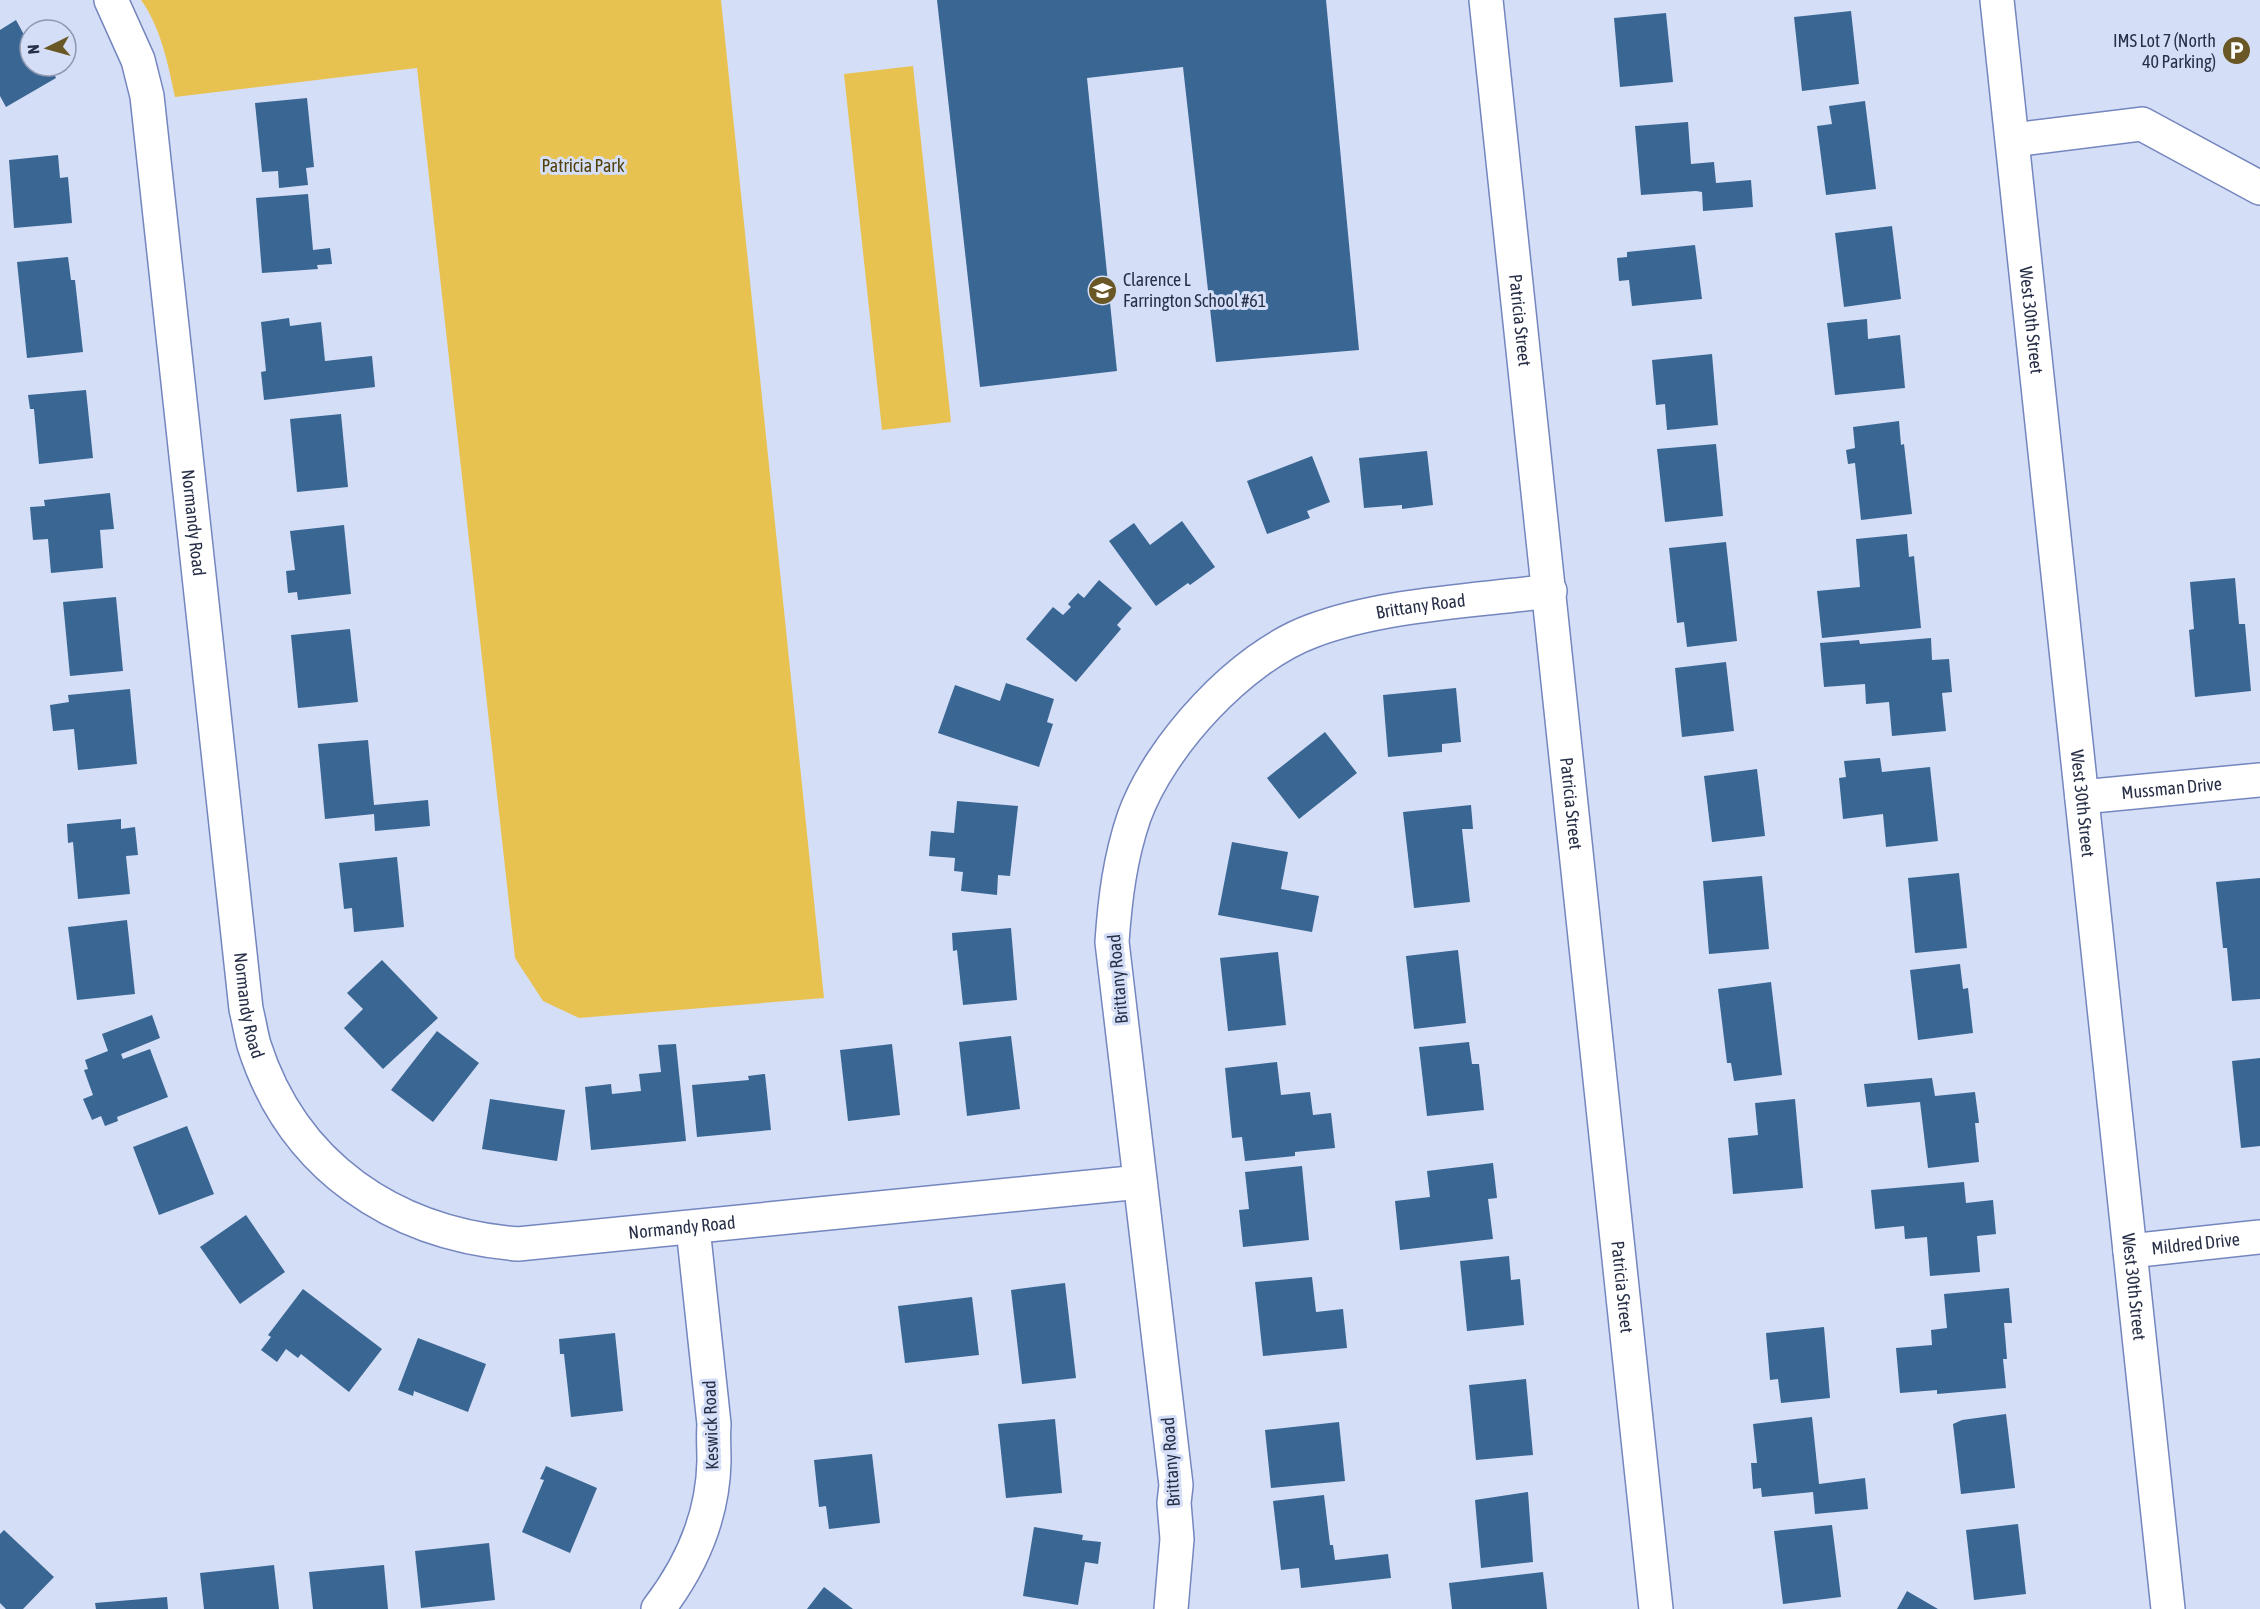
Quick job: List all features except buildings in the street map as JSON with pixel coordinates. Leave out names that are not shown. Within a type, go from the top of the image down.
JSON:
[{"type":"street","name":"Normandy Road","points":[[111,0],[138,60],[147,96],[246,1010],[254,1046],[277,1097],[307,1143],[333,1169],[362,1192],[393,1212],[446,1233],[482,1241],[518,1244],[1140,1182]]},
{"type":"street","name":"Patricia Street","points":[[1486,0],[1656,1609]]},
{"type":"street","name":"West 30th Street","points":[[1997,0],[2168,1609]]},
{"type":"street","points":[[2013,140],[2142,124],[2260,188]]},
{"type":"street","name":"Brittany Road","points":[[1171,1609],[1177,1539],[1174,1503],[1176,1485],[1112,942],[1116,887],[1135,817],[1150,783],[1208,705],[1242,671],[1274,650],[1302,635],[1367,615],[1550,591]]},
{"type":"street","name":"Mussman Drive","points":[[2082,797],[2260,780]]},
{"type":"street","name":"Keswick Road","points":[[658,1609],[679,1581],[702,1532],[711,1496],[714,1424],[693,1228]]},
{"type":"street","name":"Mildred Drive","points":[[2130,1251],[2260,1237]]},
{"type":"green space","name":"Patricia Park","points":[[141,0],[721,0],[824,998],[579,1018],[543,1001],[515,958],[417,68],[175,97],[159,34]]},
{"type":"green space","points":[[913,66],[951,422],[882,430],[844,74]]},
{"type":"place","name":"IMS Lot 7 (North 40 Parking)","points":[[2237,51]]},
{"type":"place","name":"Clarence L Farrington School #61","points":[[1102,290]]}]
